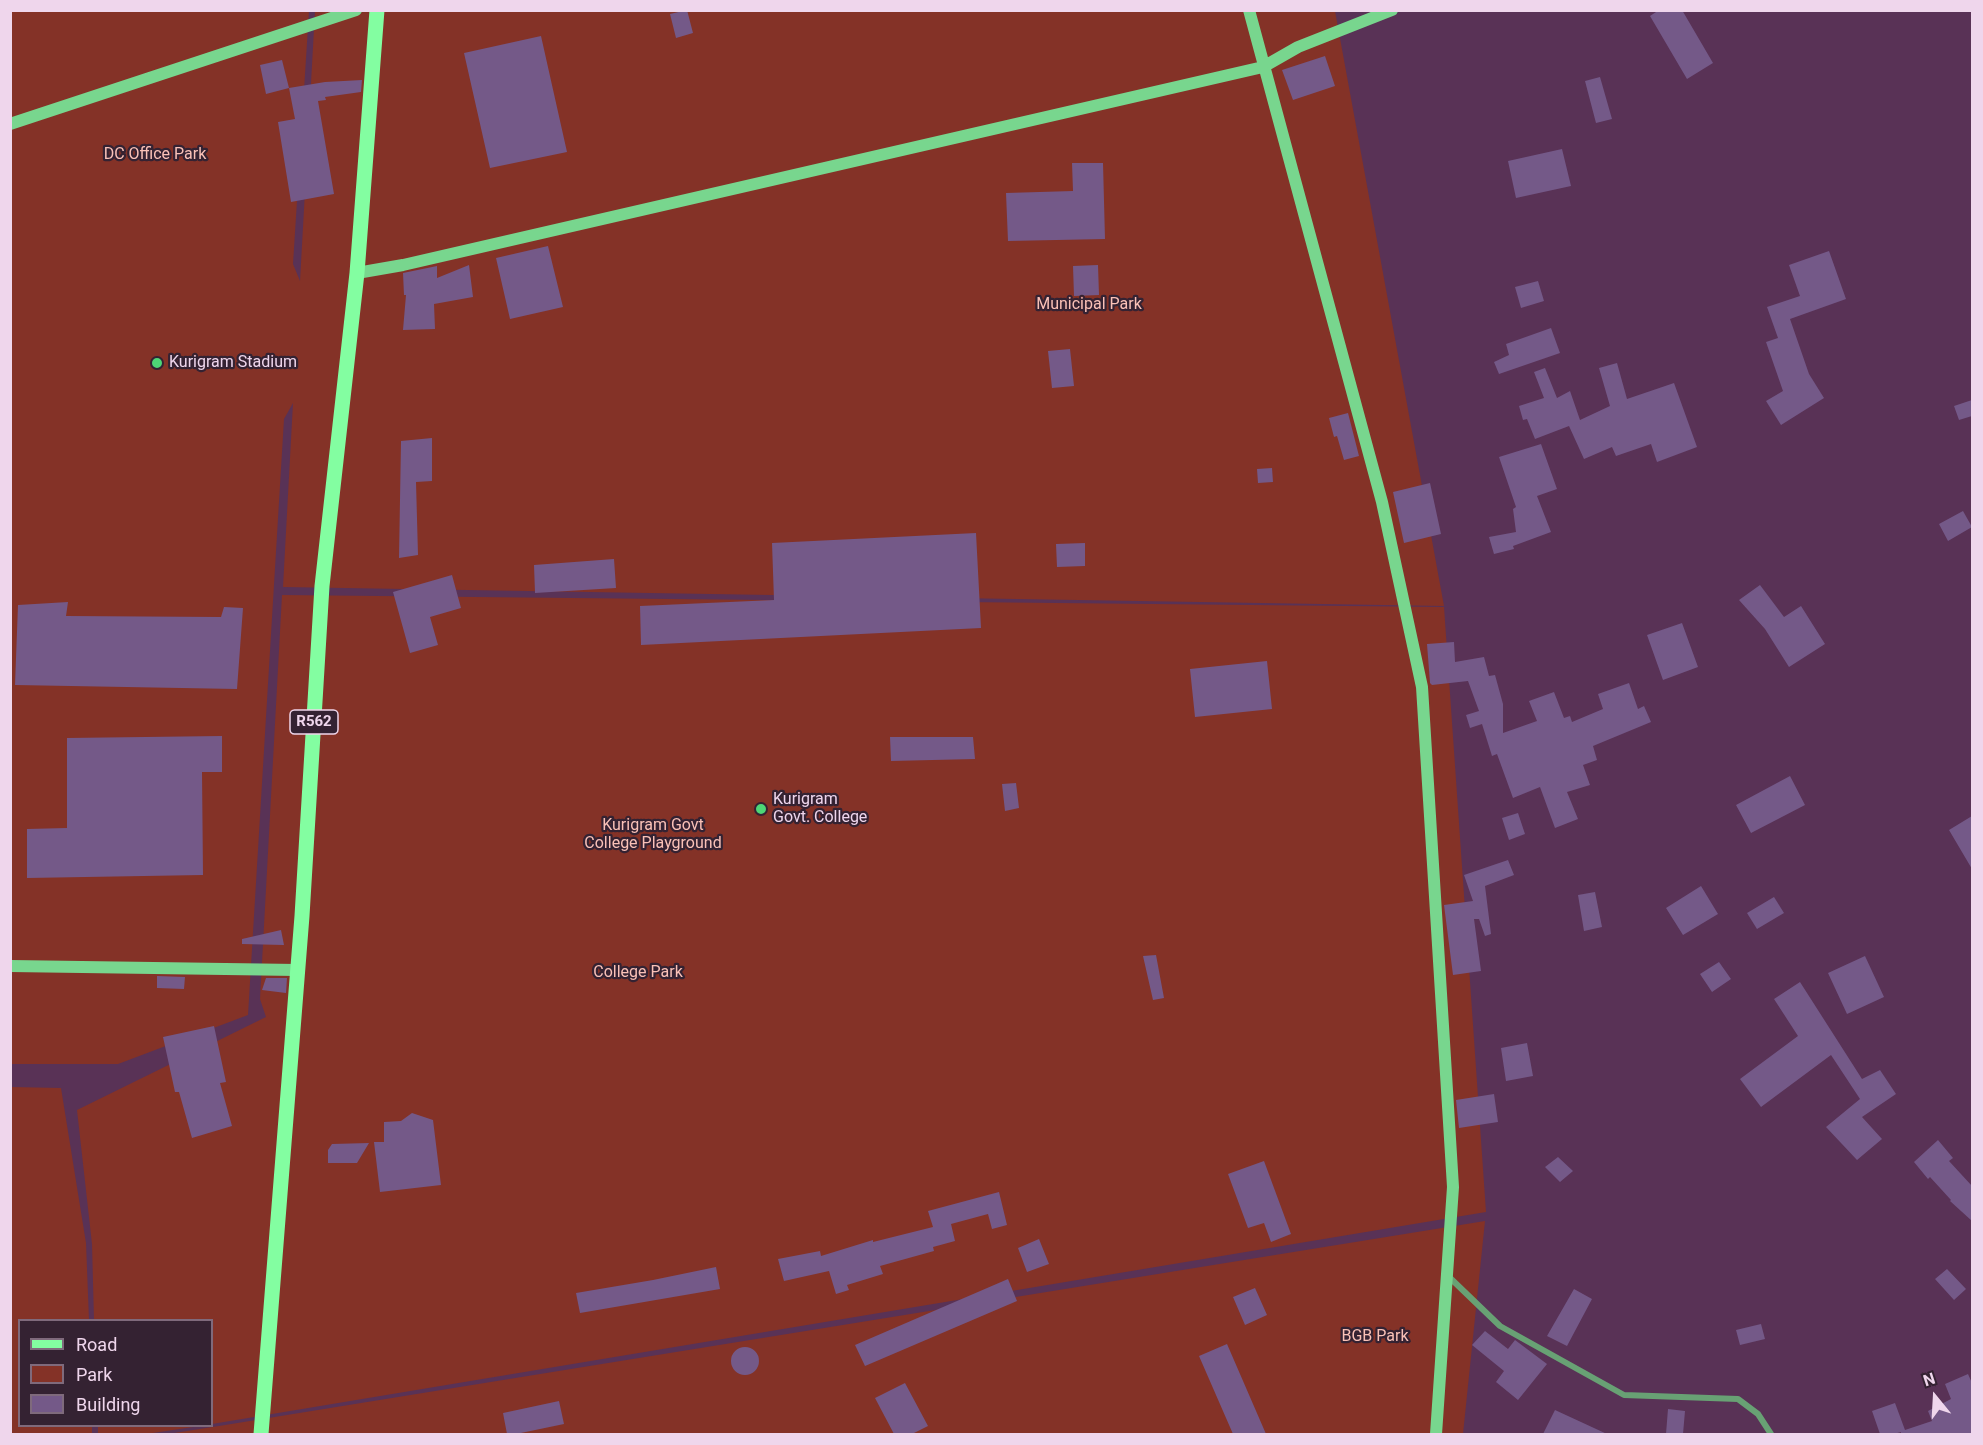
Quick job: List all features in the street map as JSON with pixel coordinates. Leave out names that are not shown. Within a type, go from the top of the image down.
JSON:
[{"type":"main road","name":"R562","points":[[261,1434],[302,916],[322,586],[357,273],[378,10]]},
{"type":"street","points":[[10,124],[356,10]]},
{"type":"street","points":[[1249,10],[1382,502],[1422,687],[1454,1188],[1436,1434]]},
{"type":"street","points":[[357,273],[403,265],[1263,67],[1298,47],[1392,10]]},
{"type":"street","points":[[10,966],[297,970]]},
{"type":"street","points":[[1447,1275],[1500,1326],[1624,1395],[1738,1399],[1758,1414],[1771,1434]]},
{"type":"green space","name":"Municipal Park","points":[[11,11],[309,11],[293,264],[300,281],[315,11],[1335,11],[1444,606],[283,587],[293,403],[284,419],[248,1015],[118,1064],[11,1064]]},
{"type":"green space","name":"College Park","points":[[282,595],[1444,607],[1486,1212],[213,1424],[213,1319],[94,1319],[92,1244],[77,1110],[266,1017],[260,999]]},
{"type":"green space","points":[[11,1087],[61,1088],[86,1243],[89,1319],[18,1319],[18,1427],[92,1427],[92,1434],[11,1434]]},
{"type":"green space","name":"BGB Park","points":[[1485,1221],[1463,1434],[168,1434]]},
{"type":"green space","points":[[98,1427],[193,1427],[146,1434],[98,1434]]},
{"type":"building","points":[[687,10],[693,33],[676,38],[670,14]]},
{"type":"building","points":[[1659,10],[1682,10],[1713,63],[1687,79],[1650,16]]},
{"type":"building","points":[[541,36],[567,152],[490,168],[464,53]]},
{"type":"building","points":[[1325,56],[1335,86],[1293,100],[1282,70]]},
{"type":"building","points":[[282,60],[289,88],[266,94],[260,65]]},
{"type":"building","points":[[1600,77],[1612,119],[1596,123],[1585,81]]},
{"type":"building","points":[[362,80],[361,92],[325,97],[326,100],[318,101],[334,194],[291,202],[278,122],[295,119],[289,88],[325,82]]},
{"type":"building","points":[[1562,149],[1571,186],[1516,198],[1508,161]]},
{"type":"building","points":[[1072,163],[1103,163],[1105,239],[1008,241],[1006,193],[1073,191]]},
{"type":"building","points":[[548,246],[563,307],[510,319],[496,258]]},
{"type":"building","points":[[1829,251],[1846,299],[1790,319],[1809,374],[1824,398],[1781,425],[1766,401],[1783,391],[1766,342],[1778,338],[1767,307],[1800,296],[1789,265]]},
{"type":"building","points":[[469,265],[473,297],[434,304],[435,329],[403,330],[406,295],[404,295],[403,273],[437,266],[437,278]]},
{"type":"building","points":[[1098,265],[1099,295],[1074,296],[1073,266]]},
{"type":"building","points":[[1538,281],[1544,301],[1521,308],[1515,287]]},
{"type":"building","points":[[1551,328],[1560,353],[1499,374],[1494,362],[1509,355],[1506,344]]},
{"type":"building","points":[[1070,349],[1074,386],[1052,388],[1048,351]]},
{"type":"building","points":[[1617,363],[1627,399],[1674,383],[1697,447],[1657,462],[1651,444],[1616,456],[1612,447],[1584,459],[1569,426],[1535,439],[1527,419],[1523,420],[1519,406],[1544,398],[1534,372],[1545,368],[1557,398],[1570,391],[1580,420],[1610,406],[1599,368]]},
{"type":"building","points":[[1972,400],[1972,416],[1959,420],[1954,406]]},
{"type":"building","points":[[1348,413],[1359,456],[1344,460],[1329,418]]},
{"type":"building","points":[[432,438],[432,481],[416,482],[418,555],[399,558],[401,441]]},
{"type":"building","points":[[1541,444],[1557,489],[1537,496],[1551,532],[1513,546],[1514,549],[1494,554],[1489,537],[1516,532],[1513,509],[1516,507],[1499,457]]},
{"type":"building","points":[[1272,468],[1273,482],[1258,483],[1257,469]]},
{"type":"building","points":[[1430,483],[1441,534],[1404,543],[1393,492]]},
{"type":"building","points":[[1963,511],[1972,527],[1948,541],[1939,524]]},
{"type":"building","points":[[976,533],[981,628],[641,645],[640,606],[774,600],[772,543]]},
{"type":"building","points":[[1085,543],[1085,566],[1057,567],[1056,544]]},
{"type":"building","points":[[614,559],[616,588],[535,593],[534,565]]},
{"type":"building","points":[[452,575],[461,608],[430,617],[438,645],[410,653],[393,592]]},
{"type":"building","points":[[1760,585],[1784,617],[1801,606],[1825,644],[1789,667],[1765,629],[1739,600]]},
{"type":"building","points":[[68,602],[66,616],[221,617],[224,607],[243,608],[237,689],[15,685],[18,605]]},
{"type":"building","points":[[1682,623],[1698,667],[1663,680],[1647,635]]},
{"type":"building","points":[[1454,642],[1455,662],[1484,657],[1489,676],[1495,675],[1503,704],[1503,733],[1537,721],[1529,701],[1554,692],[1564,718],[1570,716],[1572,722],[1603,709],[1598,694],[1629,683],[1638,709],[1644,706],[1651,722],[1593,746],[1597,760],[1583,765],[1590,785],[1567,792],[1578,819],[1555,828],[1540,787],[1513,798],[1497,754],[1492,756],[1482,724],[1470,728],[1466,715],[1479,711],[1468,681],[1432,685],[1430,683],[1427,644]]},
{"type":"building","points":[[1267,661],[1272,709],[1195,717],[1190,669]]},
{"type":"building","points":[[222,736],[222,772],[202,772],[203,875],[27,878],[27,829],[67,828],[67,738]]},
{"type":"building","points":[[890,737],[973,737],[975,759],[891,761]]},
{"type":"building","points":[[1790,776],[1805,805],[1751,833],[1736,805]]},
{"type":"building","points":[[1016,783],[1019,808],[1005,811],[1002,784]]},
{"type":"building","points":[[1518,813],[1525,834],[1509,840],[1502,818]]},
{"type":"building","points":[[1972,816],[1972,869],[1949,830]]},
{"type":"building","points":[[1508,860],[1514,875],[1485,886],[1491,934],[1485,936],[1479,919],[1474,919],[1481,971],[1453,975],[1444,905],[1473,901],[1464,875]]},
{"type":"building","points":[[1701,886],[1718,914],[1683,935],[1666,908]]},
{"type":"building","points":[[1595,892],[1602,927],[1584,931],[1578,895]]},
{"type":"building","points":[[1774,897],[1784,913],[1757,929],[1747,913]]},
{"type":"building","points":[[281,930],[284,945],[242,944],[242,939]]},
{"type":"building","points":[[1156,955],[1164,998],[1153,1000],[1143,956]]},
{"type":"building","points":[[1865,956],[1884,997],[1847,1014],[1828,973]]},
{"type":"building","points":[[1719,962],[1731,979],[1712,992],[1700,974]]},
{"type":"building","points":[[157,976],[185,977],[184,989],[157,988]]},
{"type":"building","points":[[266,978],[287,978],[286,993],[262,990]]},
{"type":"building","points":[[1800,982],[1862,1079],[1880,1070],[1896,1094],[1862,1117],[1882,1139],[1857,1160],[1826,1127],[1860,1099],[1831,1055],[1761,1107],[1740,1079],[1798,1036],[1774,999]]},
{"type":"building","points":[[214,1026],[226,1082],[220,1083],[232,1126],[192,1138],[179,1092],[175,1092],[163,1037]]},
{"type":"building","points":[[1527,1043],[1533,1076],[1506,1081],[1501,1048]]},
{"type":"building","points":[[1494,1094],[1498,1122],[1459,1128],[1456,1100]]},
{"type":"building","points":[[412,1113],[433,1120],[441,1185],[380,1192],[374,1142],[384,1142],[384,1122],[401,1121]]},
{"type":"building","points":[[1938,1140],[1953,1158],[1949,1161],[1972,1186],[1972,1221],[1950,1201],[1930,1177],[1928,1179],[1914,1162]]},
{"type":"building","points":[[369,1143],[357,1163],[328,1163],[328,1150],[332,1144]]},
{"type":"building","points":[[1558,1157],[1573,1171],[1560,1182],[1545,1167]]},
{"type":"building","points":[[1264,1161],[1291,1234],[1271,1242],[1264,1223],[1248,1228],[1228,1174]]},
{"type":"building","points":[[999,1192],[1007,1225],[992,1229],[988,1214],[951,1224],[955,1241],[933,1247],[934,1251],[880,1266],[883,1274],[847,1285],[849,1290],[836,1294],[829,1271],[784,1281],[778,1259],[820,1251],[821,1256],[873,1240],[873,1242],[933,1227],[928,1211]]},
{"type":"building","points":[[1039,1239],[1049,1264],[1027,1272],[1018,1248]]},
{"type":"building","points":[[716,1267],[720,1289],[580,1313],[576,1293]]},
{"type":"building","points":[[1947,1269],[1966,1289],[1954,1300],[1935,1279]]},
{"type":"building","points":[[1008,1279],[1017,1301],[865,1366],[855,1345]]},
{"type":"building","points":[[1255,1288],[1267,1315],[1245,1325],[1233,1297]]},
{"type":"building","points":[[1574,1289],[1592,1299],[1567,1346],[1547,1336]]},
{"type":"building","points":[[1761,1324],[1765,1339],[1740,1345],[1736,1330]]},
{"type":"building","points":[[1485,1331],[1508,1349],[1515,1340],[1547,1364],[1518,1400],[1496,1382],[1504,1371],[1472,1345]]},
{"type":"building","points":[[1227,1344],[1266,1434],[1233,1434],[1199,1356]]},
{"type":"building","points":[[745,1347],[755,1351],[759,1361],[755,1371],[745,1375],[735,1371],[731,1361],[735,1351]]},
{"type":"building","points":[[1968,1374],[1972,1383],[1972,1434],[1901,1434],[1901,1432],[1880,1434],[1872,1411],[1895,1403],[1905,1430],[1932,1421],[1928,1411],[1951,1399],[1945,1384]]},
{"type":"building","points":[[905,1383],[928,1426],[912,1434],[894,1434],[875,1398]]},
{"type":"building","points":[[559,1401],[564,1424],[507,1434],[503,1413]]},
{"type":"building","points":[[1668,1409],[1685,1411],[1683,1434],[1666,1434]]},
{"type":"building","points":[[1555,1410],[1607,1434],[1543,1434]]},
{"type":"place","name":"Kurigram Stadium","points":[[157,363]]},
{"type":"place","name":"Kurigram Govt. College","points":[[761,809]]},
{"type":"park label","name":"DC Office Park","points":[[155,155]]},
{"type":"park label","name":"Kurigram Govt College Playground","points":[[653,835]]}]
